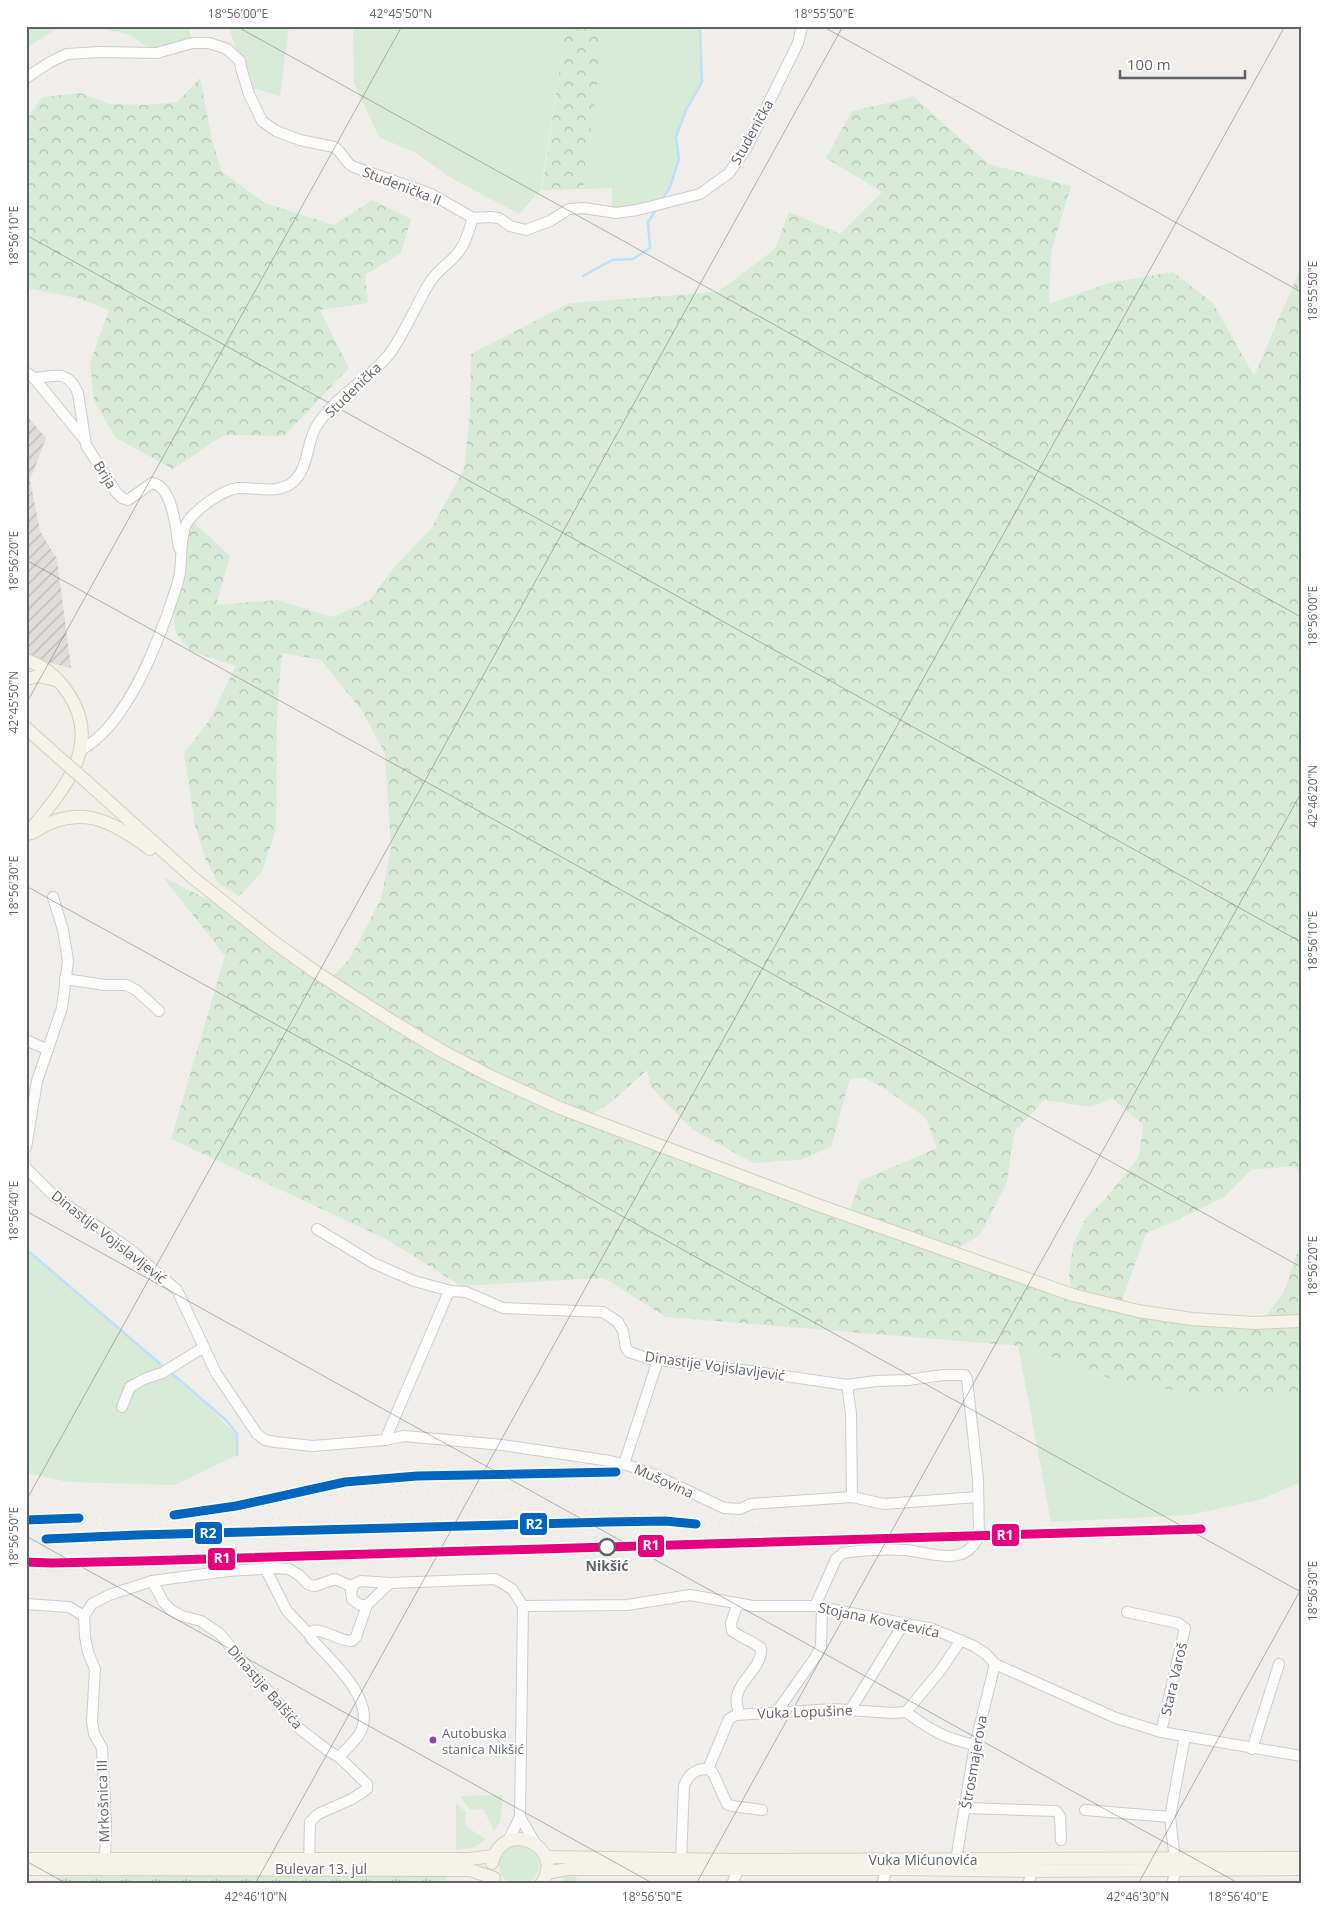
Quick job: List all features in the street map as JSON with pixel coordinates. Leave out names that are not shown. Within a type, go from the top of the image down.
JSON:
[{"type":"main road","points":[[26,660],[44,669],[59,682],[73,701],[78,712],[82,730],[78,762],[70,777],[26,836]]},
{"type":"main road","points":[[26,679],[41,676],[59,682]]},
{"type":"main road","points":[[26,720],[60,758]]},
{"type":"main road","points":[[26,728],[173,861],[288,953],[395,1023],[474,1068],[574,1114],[839,1213],[1074,1295],[1138,1311],[1180,1318],[1250,1322],[1301,1321]]},
{"type":"main road","points":[[26,836],[42,826],[61,819],[78,817],[96,818],[122,828],[151,850],[173,861]]},
{"type":"main road","points":[[496,1881],[492,1871],[493,1856],[508,1841],[517,1838],[535,1843],[541,1849],[546,1857],[544,1878]]},
{"type":"main road","name":"Bulevar 13. jul","points":[[26,1869],[309,1864],[470,1859],[493,1856]]},
{"type":"main road","name":"Vuka Mićunovića","points":[[546,1857],[681,1860],[736,1865]]},
{"type":"main road","name":"Vuka Mićunovića","points":[[1176,1864],[1301,1858]]},
{"type":"main road","name":"Bulevar 13. jul","points":[[26,1859],[309,1864],[470,1870],[496,1881]]},
{"type":"main road","name":"Vuka Mićunovića","points":[[887,1864],[956,1860],[1034,1865]]},
{"type":"main road","name":"Vuka Mićunovića","points":[[544,1878],[563,1869],[736,1865],[1176,1864],[1301,1868]]},
{"type":"street","name":"Studenička","points":[[81,750],[89,746],[101,734],[135,690],[160,636],[174,595],[180,572],[180,558],[187,522],[215,497],[234,489],[268,490],[279,488],[292,482],[300,474],[316,427],[339,399],[387,357],[436,273],[459,251],[465,241],[473,218],[490,216],[498,218],[510,226],[526,230],[550,221],[569,209],[584,208],[616,213],[700,194],[728,173],[746,149],[798,44],[802,26]]},
{"type":"street","name":"Studenička II","points":[[26,78],[50,62],[67,54],[99,52],[156,53],[192,43],[209,44],[227,49],[240,62],[249,94],[262,121],[276,131],[300,140],[334,147],[354,167],[431,194],[473,218]]},
{"type":"street","name":"Brija","points":[[30,375],[64,376],[75,387],[78,393],[84,440],[116,492],[122,498],[126,500],[133,498],[152,483],[161,488],[168,496],[175,524],[180,558]]},
{"type":"street","points":[[30,375],[84,440]]},
{"type":"street","points":[[26,1148],[37,1081],[62,1008],[68,960],[63,930],[53,897]]},
{"type":"street","points":[[65,979],[104,985],[126,985],[136,990],[159,1011]]},
{"type":"street","points":[[26,1040],[48,1050]]},
{"type":"street","name":"Dinastije Vojislavljević","points":[[26,1168],[54,1196],[130,1250],[177,1290],[216,1373],[257,1434],[266,1440],[313,1446],[385,1440]]},
{"type":"street","points":[[318,1229],[373,1263],[414,1281],[451,1291],[447,1296],[385,1440]]},
{"type":"street","name":"Dinastije Vojislavljević","points":[[451,1291],[466,1292],[502,1308],[603,1312],[618,1322],[623,1331],[626,1348],[629,1352],[650,1360],[750,1371],[847,1385],[876,1380],[908,1380],[943,1375],[965,1375],[977,1470],[977,1497]]},
{"type":"street","points":[[122,1407],[130,1387],[144,1379],[162,1373],[204,1347]]},
{"type":"street","points":[[624,1464],[658,1360]]},
{"type":"street","points":[[776,1713],[821,1646],[818,1607],[836,1559],[843,1553],[905,1550],[946,1556],[966,1552],[976,1543],[979,1535],[977,1497],[884,1504],[852,1498],[851,1413],[847,1385]]},
{"type":"street","name":"Mušovina","points":[[385,1440],[404,1436],[502,1445],[610,1461],[655,1475],[724,1508],[740,1509],[751,1504],[852,1498]]},
{"type":"street","points":[[265,1568],[287,1611],[353,1686],[365,1710],[364,1722],[360,1733],[339,1757]]},
{"type":"street","points":[[26,1604],[69,1608],[84,1616],[92,1604],[109,1594],[152,1581],[265,1568],[289,1569],[299,1575],[309,1585],[316,1586],[335,1579],[353,1587]]},
{"type":"street","points":[[368,1605],[360,1605],[352,1599],[351,1591],[354,1584],[361,1581],[390,1583],[495,1579],[512,1589],[523,1606],[520,1817],[508,1841]]},
{"type":"street","name":"Dinastije Balšića","points":[[152,1581],[164,1603],[171,1610],[182,1616],[201,1621],[220,1634],[300,1729],[339,1757],[367,1784],[367,1789],[352,1799],[313,1817],[309,1824],[309,1864]]},
{"type":"street","points":[[310,1635],[312,1631],[317,1630],[343,1641],[352,1641],[356,1637],[368,1605],[390,1583]]},
{"type":"street","name":"Stojana Kovačevića","points":[[523,1606],[627,1605],[690,1595],[752,1606],[818,1607],[933,1629],[961,1640],[986,1654],[994,1664],[1116,1718],[1161,1732],[1301,1756]]},
{"type":"street","points":[[738,1603],[731,1623],[732,1630],[742,1638],[753,1642],[761,1648],[762,1656],[742,1684],[736,1697],[736,1706],[740,1714]]},
{"type":"street","name":"Stara Varoš","points":[[1126,1612],[1178,1623],[1185,1628],[1161,1732]]},
{"type":"street","name":"Mrkošnica III","points":[[84,1616],[88,1652],[95,1669],[92,1721],[94,1734],[102,1748],[106,1822],[104,1859]]},
{"type":"street","points":[[851,1709],[904,1624]]},
{"type":"street","points":[[961,1640],[940,1670],[906,1712],[934,1732],[975,1745]]},
{"type":"street","name":"Štrosmajerova","points":[[956,1860],[975,1745],[994,1664]]},
{"type":"street","points":[[1252,1749],[1279,1664]]},
{"type":"street","name":"Vuka Lopušine","points":[[708,1769],[729,1719],[736,1715],[851,1709],[893,1713],[906,1712]]},
{"type":"street","points":[[1172,1884],[1176,1864],[1170,1817],[1185,1736]]},
{"type":"street","points":[[681,1860],[684,1786],[692,1773],[697,1770],[708,1769],[713,1773],[727,1804],[762,1810]]},
{"type":"street","points":[[966,1808],[1056,1811],[1060,1816],[1061,1840]]},
{"type":"street","points":[[1084,1810],[1170,1817]]},
{"type":"street","points":[[520,1817],[535,1843]]},
{"type":"street","points":[[882,1884],[887,1864]]},
{"type":"street","points":[[732,1884],[736,1865]]},
{"type":"street","points":[[1028,1884],[1034,1865]]},
{"type":"shaded area","points":[[26,415],[46,438],[30,480],[40,531],[57,559],[71,668],[26,657]]},
{"type":"green space","points":[[26,26],[61,26],[26,48]]},
{"type":"green space","points":[[89,26],[188,26],[192,43],[157,53],[130,35]]},
{"type":"green space","points":[[229,26],[289,26],[280,96],[246,86]]},
{"type":"green space","points":[[353,26],[566,26],[541,190],[519,214],[451,178],[416,153],[379,137],[354,83]]},
{"type":"green space","points":[[566,26],[604,32],[583,189],[542,190]]},
{"type":"green space","points":[[573,26],[699,26],[702,82],[688,106],[676,137],[679,159],[670,188],[652,206],[612,212],[612,188],[583,189],[604,33]]},
{"type":"green space","points":[[200,78],[211,135],[221,171],[265,203],[334,225],[372,200],[411,219],[401,253],[365,275],[368,303],[320,310],[349,368],[284,436],[224,435],[173,469],[116,438],[94,401],[90,363],[109,310],[77,298],[26,288],[26,120],[42,97],[80,93],[110,104],[145,105],[177,102]]},
{"type":"green space","points":[[914,97],[989,164],[1071,186],[1051,252],[1049,304],[1109,283],[1173,272],[1213,303],[1254,376],[1301,268],[1301,1175],[1295,1166],[1251,1170],[1224,1197],[1146,1233],[1120,1306],[1261,1322],[1284,1292],[1301,1242],[1301,1396],[1220,1397],[1120,1382],[1021,1346],[666,1317],[604,1278],[461,1286],[386,1239],[171,1139],[225,956],[163,877],[242,917],[329,981],[350,958],[381,899],[391,849],[385,754],[363,712],[321,660],[282,653],[277,708],[276,829],[262,872],[239,896],[218,883],[205,858],[195,825],[184,753],[209,721],[236,666],[191,651],[176,633],[171,602],[190,519],[230,556],[216,605],[277,600],[332,617],[369,601],[396,565],[431,529],[464,469],[470,414],[471,354],[570,303],[718,292],[775,249],[789,212],[840,234],[882,192],[826,158],[852,111]],"holes":[[[647,1070],[651,1087],[692,1129],[753,1163],[800,1160],[831,1147],[850,1079],[865,1078],[887,1090],[926,1118],[937,1148],[860,1181],[848,1216],[587,1117],[610,1103]],[[1112,1098],[1143,1125],[1139,1157],[1105,1199],[1086,1218],[1073,1245],[1069,1275],[1073,1295],[951,1252],[980,1235],[1007,1183],[1014,1132],[1044,1100],[1091,1107]]]},
{"type":"green space","points":[[26,1249],[191,1388],[237,1436],[237,1455],[175,1485],[68,1482],[26,1473]]},
{"type":"green space","points":[[1018,1345],[1120,1382],[1219,1397],[1301,1395],[1301,1482],[1259,1500],[1189,1515],[1051,1522]]},
{"type":"green space","points":[[503,1795],[500,1822],[494,1831],[483,1809],[470,1810],[460,1796]]},
{"type":"green space","points":[[456,1803],[466,1812],[465,1826],[486,1839],[475,1847],[456,1850]]},
{"type":"green space","points":[[523,1845],[530,1848],[536,1854],[539,1865],[538,1873],[530,1882],[523,1885],[515,1885],[508,1882],[500,1873],[499,1861],[502,1854],[511,1846]]},
{"type":"green space","points":[[446,1874],[448,1884],[61,1884],[58,1877]]},
{"type":"green space","points":[[576,1876],[577,1879],[574,1884],[561,1884],[564,1877]]},
{"type":"waterway","points":[[661,201],[670,187],[679,159],[676,137],[686,110],[702,82],[699,26]]},
{"type":"waterway","points":[[583,276],[612,260],[633,259],[650,248],[648,222],[656,210]]},
{"type":"waterway","points":[[26,1249],[165,1368]]},
{"type":"waterway","points":[[169,1371],[226,1420],[237,1434],[237,1455]]},
{"type":"railway","points":[[48,1534],[83,1527],[236,1506],[345,1482],[417,1476],[616,1472]]},
{"type":"railway","points":[[295,1498],[616,1486]]},
{"type":"railway","points":[[430,1498],[532,1506]]},
{"type":"railway","points":[[585,1510],[652,1515]]},
{"type":"railway","points":[[146,1526],[306,1518],[592,1511]]},
{"type":"railway","points":[[26,1520],[114,1517]]},
{"type":"railway","points":[[711,1520],[791,1532]]},
{"type":"railway","points":[[26,1542],[137,1535],[608,1522],[665,1521],[720,1527]]},
{"type":"railway","points":[[610,1547],[1201,1529]]},
{"type":"railway","points":[[26,1570],[545,1554]]},
{"type":"transit line","name":"R2","points":[[174,1515],[236,1506],[345,1482],[417,1476],[616,1472]]},
{"type":"transit line","name":"R2","points":[[26,1520],[79,1518]]},
{"type":"transit line","name":"R2","points":[[46,1539],[608,1522],[665,1521],[696,1524]]},
{"type":"transit line","name":"R1","points":[[26,1562],[141,1561],[1201,1529]]},
{"type":"place","name":"Nikšić","points":[[607,1547]]},
{"type":"place","name":"Autobuska stanica Nikšić","points":[[433,1740]]}]
